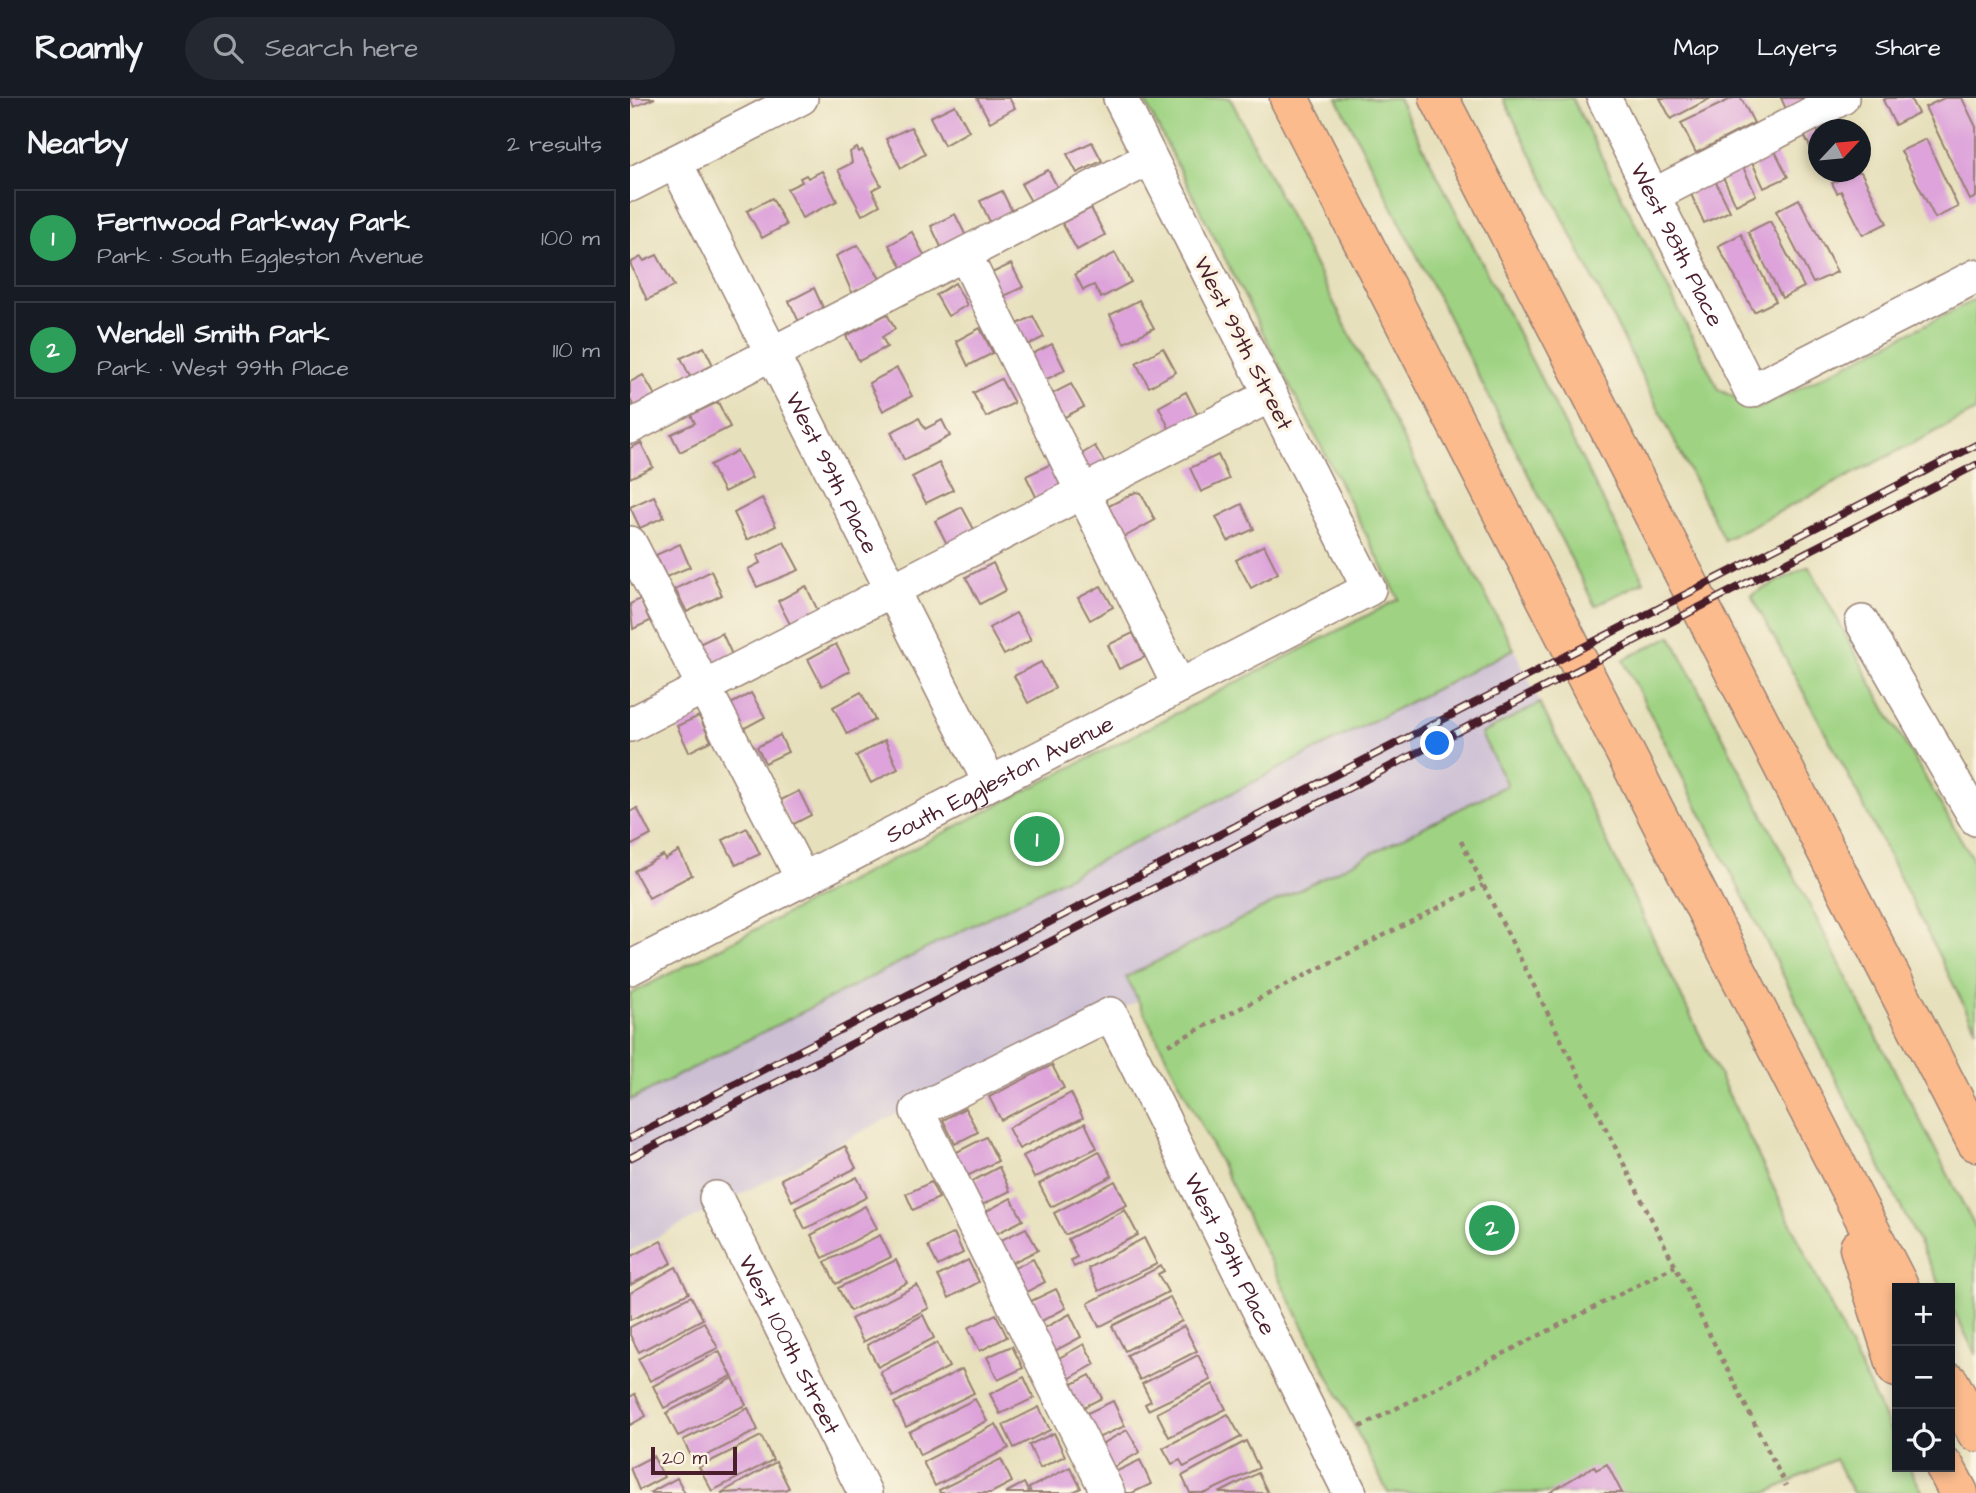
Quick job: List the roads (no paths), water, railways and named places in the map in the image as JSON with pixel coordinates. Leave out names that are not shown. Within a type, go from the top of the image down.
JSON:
[{"type":"highway","points":[[1289,98],[1897,1283]]},
{"type":"highway","points":[[1439,98],[1976,1142]]},
{"type":"highway","points":[[1826,1146],[1892,1352]]},
{"type":"highway","points":[[1955,1392],[1976,1432]]},
{"type":"highway","points":[[1948,1472],[1959,1493]]},
{"type":"street","points":[[630,186],[801,98]]},
{"type":"street","name":"West 99th Street","points":[[1120,98],[1369,589]]},
{"type":"street","name":"West 98th Place","points":[[1604,98],[1751,391],[1976,276]]},
{"type":"street","points":[[1654,195],[1841,98]]},
{"type":"street","points":[[630,427],[1150,158]]},
{"type":"street","name":"West 99th Place","points":[[675,162],[990,783]]},
{"type":"street","points":[[965,255],[1179,686]]},
{"type":"street","points":[[630,725],[1271,395]]},
{"type":"street","points":[[630,543],[803,880]]},
{"type":"street","name":"South Eggleston Avenue","points":[[630,968],[1369,589]]},
{"type":"street","points":[[1863,622],[1976,819]]},
{"type":"street","name":"West 99th Place","points":[[1108,1493],[917,1111],[1111,1014],[1350,1493]]},
{"type":"street","name":"West 100th Street","points":[[716,1198],[865,1493]]},
{"type":"railway","points":[[630,1138],[1976,445]]},
{"type":"railway","points":[[630,1158],[1976,465]]},
{"type":"place","name":"Fernwood Parkway Park","points":[[1037,839]]},
{"type":"place","name":"Wendell Smith Park","points":[[1492,1228]]}]
